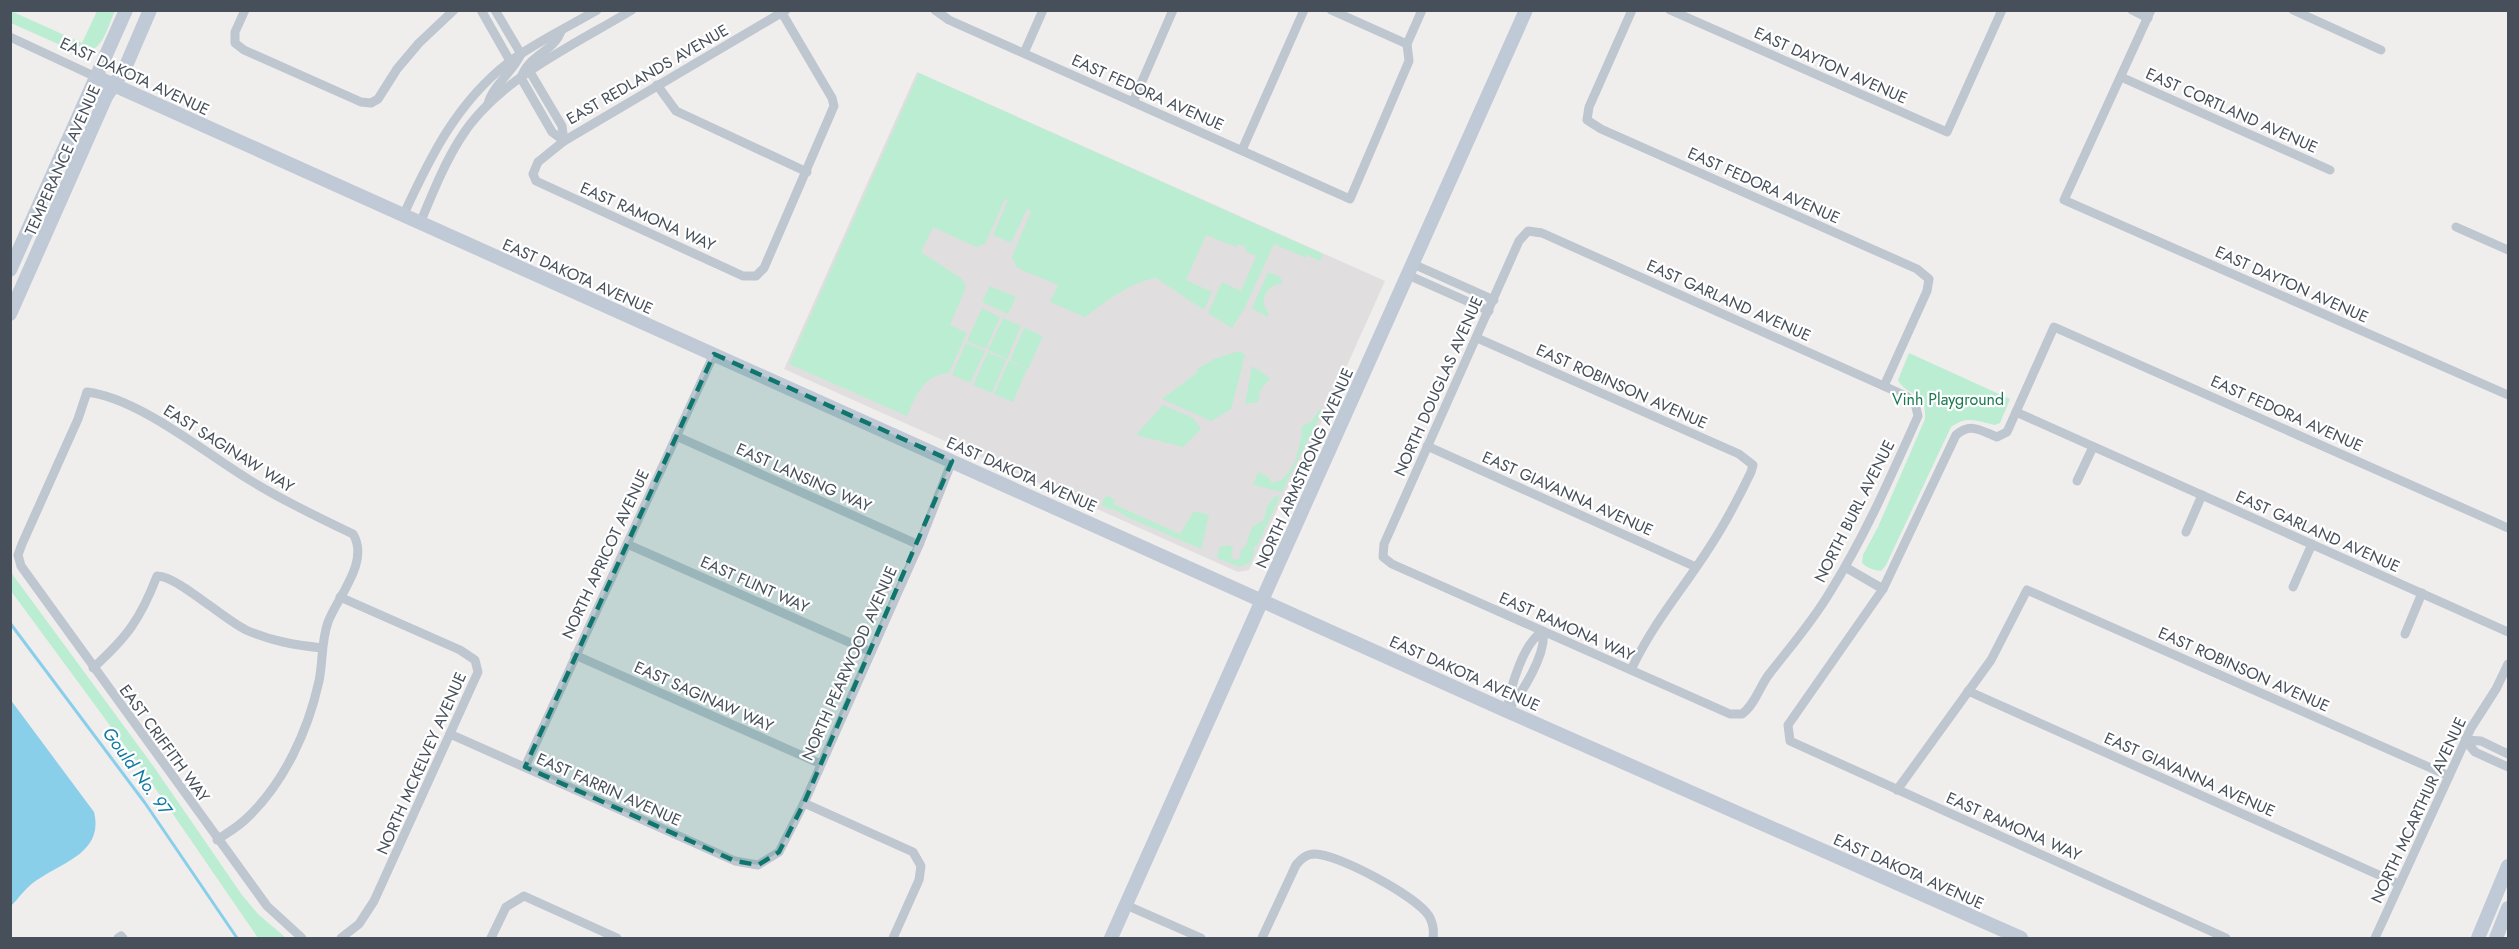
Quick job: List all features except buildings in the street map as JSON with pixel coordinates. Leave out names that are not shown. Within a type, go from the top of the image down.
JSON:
[{"type":"street","name":"TEMPERANCE AVENUE","points":[[10,270],[126,10]]},
{"type":"street","name":"TEMPERANCE AVENUE","points":[[10,314],[106,97],[125,68],[150,10]]},
{"type":"street","points":[[245,10],[235,32],[235,43],[244,50],[361,102],[370,103],[378,99],[397,69],[419,43],[454,10]]},
{"type":"street","points":[[437,10],[444,18]]},
{"type":"street","points":[[481,10],[510,61]]},
{"type":"street","points":[[495,10],[521,54]]},
{"type":"street","points":[[403,216],[433,150],[476,91],[510,61],[597,10]]},
{"type":"street","points":[[420,223],[460,138],[488,106],[530,72],[633,10]]},
{"type":"street","name":"EAST FEDORA AVENUE","points":[[935,10],[949,20],[1350,199],[1408,61],[1407,44]]},
{"type":"street","points":[[1024,53],[1042,10]]},
{"type":"street","points":[[1133,102],[1173,10]]},
{"type":"street","points":[[1242,150],[1304,10]]},
{"type":"street","points":[[1331,10],[1407,44],[1422,10]]},
{"type":"street","name":"NORTH ARMSTRONG AVENUE","points":[[1111,939],[1526,10]]},
{"type":"street","name":"EAST FEDORA AVENUE","points":[[1632,10],[1589,107],[1587,120],[1601,129],[1917,269],[1929,279],[1927,291],[1884,386]]},
{"type":"street","name":"EAST DAYTON AVENUE","points":[[1670,10],[1947,132],[2002,10]]},
{"type":"street","points":[[2121,77],[2149,14],[2132,10]]},
{"type":"street","points":[[2293,10],[2381,50]]},
{"type":"street","points":[[657,85],[676,111],[807,172],[834,106],[832,98],[784,12]]},
{"type":"street","name":"EAST REDLANDS AVENUE","points":[[533,174],[538,162],[564,141],[784,12]]},
{"type":"street","points":[[521,78],[529,62],[554,43],[561,31]]},
{"type":"street","name":"EAST DAKOTA AVENUE","points":[[10,37],[403,216],[2021,939]]},
{"type":"street","points":[[488,106],[494,91],[512,70],[521,54]]},
{"type":"street","points":[[530,72],[562,126],[564,141]]},
{"type":"street","name":"EAST DAYTON AVENUE","points":[[2121,77],[2064,200],[2508,395]]},
{"type":"street","name":"EAST CORTLAND AVENUE","points":[[2121,77],[2330,170]]},
{"type":"street","points":[[521,78],[552,132],[564,141]]},
{"type":"street","name":"EAST RAMONA WAY","points":[[533,174],[536,181],[543,186],[743,276],[756,276],[764,268],[807,172]]},
{"type":"street","points":[[2456,227],[2508,250]]},
{"type":"street","name":"NORTH DOUGLAS AVENUE","points":[[1383,557],[1384,544],[1427,446],[1519,241],[1528,231]]},
{"type":"street","name":"EAST GARLAND AVENUE","points":[[1528,231],[1552,238],[1884,386],[1915,403]]},
{"type":"street","points":[[1411,269],[1494,300]]},
{"type":"street","points":[[1411,269],[1489,311]]},
{"type":"street","name":"EAST FEDORA AVENUE","points":[[2016,412],[2054,327],[2508,528]]},
{"type":"street","name":"EAST ROBINSON AVENUE","points":[[1477,338],[1739,454],[1753,465],[1730,514],[1696,567]]},
{"type":"street","name":"NORTH APRICOT AVENUE","points":[[525,767],[714,354]]},
{"type":"street","name":"EAST SAGINAW WAY","points":[[18,555],[78,419],[87,393],[99,394],[172,429],[284,501],[353,534],[358,541],[359,555],[340,597]]},
{"type":"street","name":"NORTH BURL AVENUE","points":[[1742,714],[1750,706],[1767,675],[1817,612],[1845,567],[1874,513],[1918,416],[1915,403]]},
{"type":"street","points":[[1845,567],[1883,589],[1956,435],[1964,428],[1974,428],[1997,437],[2007,432],[2016,412]]},
{"type":"street","name":"EAST GARLAND AVENUE","points":[[2016,412],[2508,632]]},
{"type":"street","name":"EAST LANSING WAY","points":[[676,436],[918,545]]},
{"type":"street","name":"EAST GIAVANNA AVENUE","points":[[1427,446],[1696,567]]},
{"type":"street","points":[[2077,481],[2093,447]]},
{"type":"street","name":"NORTH PEARWOOD AVENUE","points":[[758,865],[779,852],[804,803],[918,545],[952,461]]},
{"type":"street","points":[[2186,532],[2202,495]]},
{"type":"street","name":"EAST FLINT WAY","points":[[627,544],[871,652]]},
{"type":"street","points":[[2293,587],[2312,544]]},
{"type":"street","name":"EAST CRIFFITH WAY","points":[[18,555],[24,571],[217,840],[267,906],[302,939]]},
{"type":"street","name":"EAST RAMONA WAY","points":[[1383,557],[1392,564],[1730,714],[1742,714]]},
{"type":"street","points":[[1631,670],[1650,631],[1696,567]]},
{"type":"street","points":[[93,668],[122,641],[147,601],[156,576],[163,576],[177,582],[245,629],[294,645],[322,648]]},
{"type":"street","name":"EAST RAMONA WAY","points":[[1883,589],[1788,725],[1790,741],[2226,939]]},
{"type":"street","name":"EAST ROBINSON AVENUE","points":[[1968,691],[1991,660],[2027,590],[2449,776]]},
{"type":"street","points":[[2405,634],[2422,593]]},
{"type":"street","points":[[217,840],[247,819],[287,767],[302,737],[319,681],[322,648],[328,622],[340,597]]},
{"type":"street","name":"NORTH MCKELVEY AVENUE","points":[[340,597],[460,650],[475,660],[478,672],[374,901],[359,924],[341,939]]},
{"type":"street","points":[[1507,711],[1522,693],[1544,642],[1543,631]]},
{"type":"street","name":"EAST SAGINAW WAY","points":[[575,655],[821,764]]},
{"type":"street","name":"NORTH MCARTHUR AVENUE","points":[[2375,939],[2465,741],[2508,664]]},
{"type":"street","points":[[1897,790],[1968,691]]},
{"type":"street","name":"EAST GIAVANNA AVENUE","points":[[1968,691],[2400,884]]},
{"type":"street","name":"EAST FARRIN AVENUE","points":[[450,734],[735,861],[758,865]]},
{"type":"street","points":[[2465,741],[2481,741],[2508,754]]},
{"type":"street","points":[[2465,741],[2475,752],[2508,767]]},
{"type":"street","points":[[804,803],[912,852],[921,866],[919,880],[893,939]]},
{"type":"street","points":[[1262,939],[1296,865],[1303,857],[1314,854],[1329,857],[1403,892],[1422,907],[1430,918],[1434,928],[1433,939]]},
{"type":"street","points":[[2478,939],[2508,866]]},
{"type":"street","points":[[491,939],[506,907],[524,896],[617,939]]},
{"type":"street","points":[[1126,905],[1201,939]]},
{"type":"street","points":[[2496,939],[2508,908]]},
{"type":"highlighted area","points":[[714,354],[952,461],[804,803],[779,852],[758,865],[735,861],[525,767]]},
{"type":"shaded area","points":[[917,72],[1385,281],[1308,452],[1287,489],[1249,570],[1238,572],[784,369]]},
{"type":"green space","points":[[11,11],[82,43],[97,11],[115,11],[103,40],[93,50],[78,53],[11,23]]},
{"type":"green space","points":[[919,73],[1323,254],[1320,261],[1307,255],[1306,258],[1274,244],[1244,309],[1232,328],[1208,313],[1222,282],[1241,291],[1256,256],[1246,252],[1247,248],[1238,244],[1236,247],[1206,235],[1186,280],[1212,292],[1204,310],[1156,278],[1127,288],[1085,317],[1050,302],[1058,285],[1017,268],[1012,257],[1031,211],[1027,209],[1011,243],[993,235],[1008,200],[1005,199],[985,244],[976,247],[933,227],[921,252],[962,279],[966,287],[950,325],[967,333],[949,373],[927,382],[917,394],[907,416],[789,364]]},
{"type":"green space","points":[[1268,272],[1280,277],[1283,283],[1272,287],[1266,294],[1264,304],[1269,314],[1267,317],[1252,308]]},
{"type":"green space","points":[[990,286],[1016,297],[1008,314],[982,302]]},
{"type":"green space","points":[[982,308],[1000,317],[986,349],[967,341]]},
{"type":"green space","points":[[1003,318],[1021,326],[1007,359],[988,350]]},
{"type":"green space","points":[[1024,328],[1043,336],[1028,369],[1010,360]]},
{"type":"green space","points":[[966,343],[985,351],[970,383],[952,375]]},
{"type":"green space","points":[[1239,351],[1245,355],[1231,409],[1211,421],[1162,399],[1198,372],[1197,369],[1214,359]]},
{"type":"green space","points":[[988,352],[1006,360],[992,393],[973,385]]},
{"type":"green space","name":"Vinh Playground","points":[[1909,353],[2010,399],[2000,423],[1995,425],[1967,420],[1951,427],[1886,565],[1878,571],[1862,563],[1863,555],[1878,527],[1925,419],[1925,409],[1920,398],[1902,386],[1898,380]]},
{"type":"green space","points":[[1009,361],[1027,369],[1013,402],[994,394]]},
{"type":"green space","points":[[1252,366],[1270,378],[1260,391],[1258,402],[1245,404]]},
{"type":"green space","points":[[1163,405],[1193,418],[1201,429],[1183,447],[1136,435]]},
{"type":"green space","points":[[1320,409],[1323,410],[1282,492],[1253,485],[1258,472],[1268,477],[1272,483],[1286,475],[1298,451],[1302,426],[1312,421]]},
{"type":"green space","points":[[1106,495],[1115,500],[1113,504],[1180,534],[1194,511],[1209,515],[1201,549],[1101,505]]},
{"type":"green space","points":[[1275,496],[1280,497],[1257,546],[1253,549],[1255,550],[1250,563],[1239,567],[1217,558],[1220,547],[1228,545],[1233,547],[1231,558],[1239,560],[1241,550],[1246,546],[1252,527],[1264,520],[1267,506]]},
{"type":"green space","points":[[10,571],[154,767],[242,895],[258,914],[286,938],[258,938],[142,769],[11,591]]},
{"type":"water","points":[[10,699],[94,812],[95,826],[93,837],[79,854],[33,883],[11,906]]},
{"type":"waterway","name":"Gould No. 97","points":[[10,623],[145,803],[237,938]]}]
